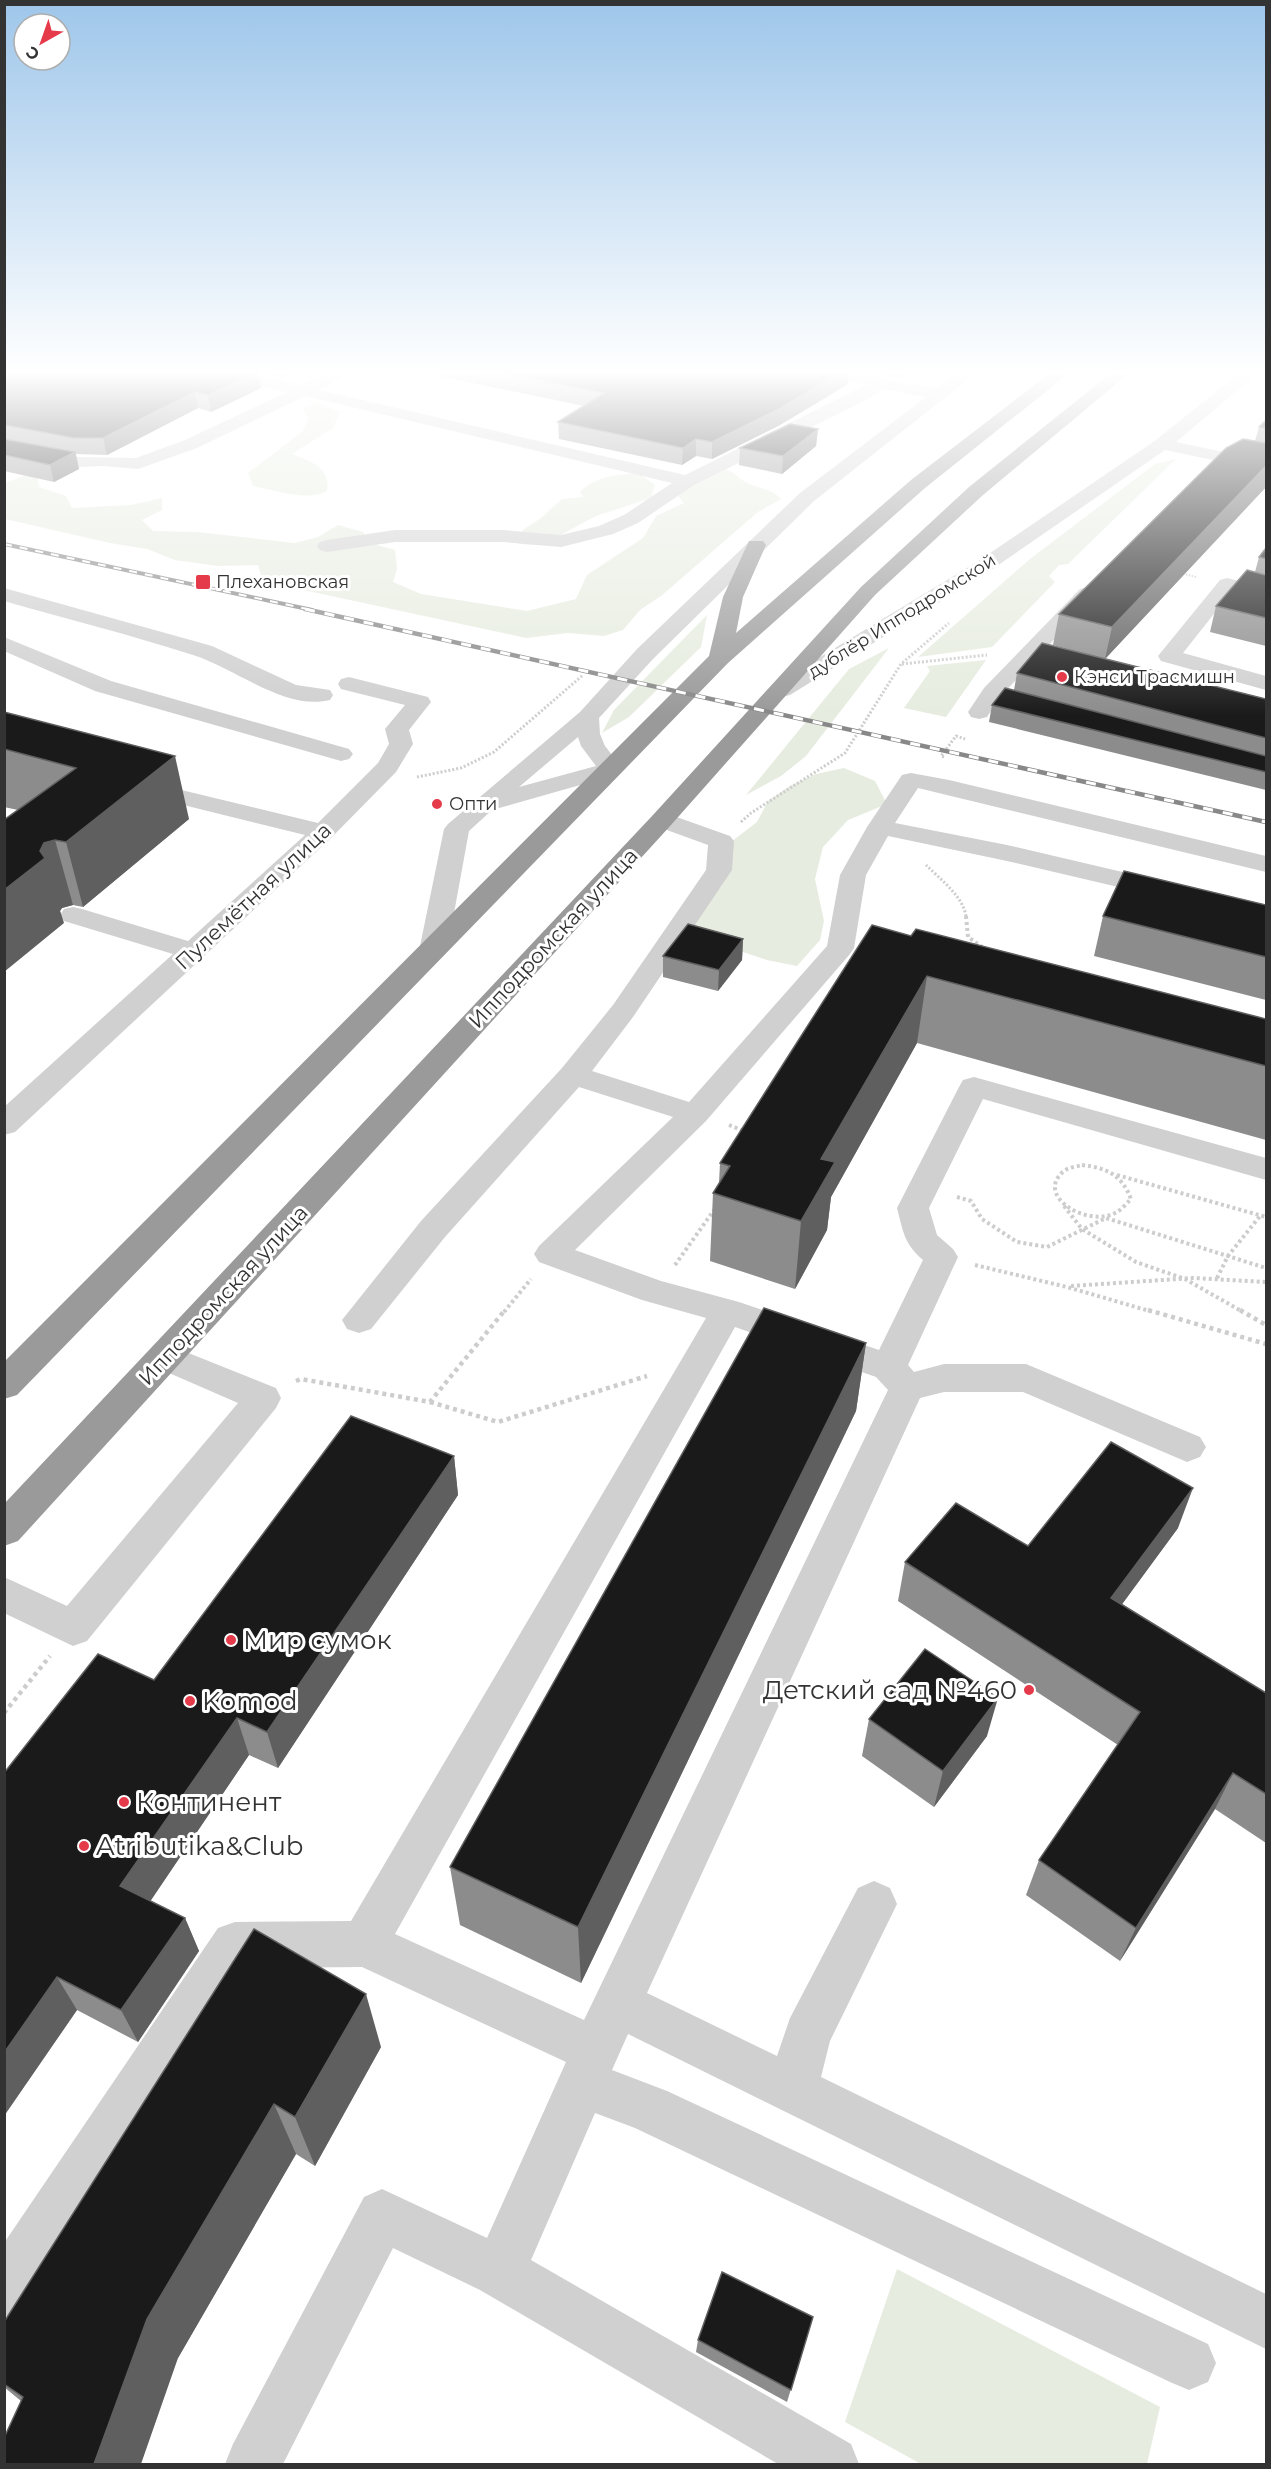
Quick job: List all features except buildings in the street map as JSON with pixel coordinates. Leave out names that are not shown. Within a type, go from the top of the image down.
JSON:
[{"type":"highway","points":[[4,1385],[720,658],[917,485]]},
{"type":"highway","name":"Ипподромская улица","points":[[4,1530],[782,690],[868,591],[983,485]]},
{"type":"highway","points":[[720,658],[733,597],[756,545]]},
{"type":"street","points":[[327,546],[407,536],[503,536],[561,541],[606,530],[631,519],[681,485]]},
{"type":"street","points":[[434,946],[457,829],[588,717],[638,661],[756,545],[822,485]]},
{"type":"street","name":"дублёр Ипподромской","points":[[782,690],[987,564],[1102,485]]},
{"type":"street","points":[[986,703],[1033,649],[1097,582]]},
{"type":"street","points":[[1149,665],[1169,656],[1227,584],[1266,594]]},
{"type":"street","points":[[4,594],[204,651],[270,710],[341,754]]},
{"type":"street","points":[[4,643],[104,686],[270,710],[322,695]]},
{"type":"street","points":[[1033,649],[1055,655]]},
{"type":"street","points":[[1169,656],[1266,683]]},
{"type":"street","name":"Пулемётная улица","points":[[4,1125],[323,832],[388,767],[401,744],[397,729],[420,702],[349,684]]},
{"type":"street","points":[[986,703],[1015,699]]},
{"type":"street","points":[[483,806],[611,769],[591,746],[586,732],[588,717]]},
{"type":"street","points":[[1187,1447],[1026,1378],[898,1378],[727,1311],[654,1291],[551,1254],[695,1114],[840,948],[853,875],[880,827],[911,780],[949,787],[1266,864]]},
{"type":"street","points":[[119,782],[323,832]]},
{"type":"street","points":[[359,1320],[433,1229],[629,1013],[719,870],[721,841],[662,820]]},
{"type":"street","points":[[880,827],[1007,853],[1188,895]]},
{"type":"street","points":[[73,915],[194,952]]},
{"type":"street","points":[[573,1075],[695,1114]]},
{"type":"street","points":[[499,2271],[898,1378],[941,1257],[922,1241],[913,1208],[975,1087],[1266,1169]]},
{"type":"street","points":[[364,1944],[727,1311]]},
{"type":"street","points":[[4,1594],[73,1628],[263,1398],[166,1357]]},
{"type":"street","points":[[793,2090],[807,2035],[874,1904]]},
{"type":"street","points":[[4,2290],[235,1945],[364,1944],[589,2066],[649,2109],[1190,2363]]},
{"type":"street","points":[[618,2004],[1266,2322]]},
{"type":"street","points":[[253,2464],[382,2215],[499,2271],[831,2464]]},
{"type":"path","points":[[1169,570],[1227,584]]},
{"type":"path","points":[[721,841],[751,813],[845,753],[901,664],[952,620]]},
{"type":"path","points":[[901,664],[987,655]]},
{"type":"path","points":[[952,759],[941,756],[956,736],[977,742],[982,736],[961,731],[986,703]]},
{"type":"path","points":[[410,779],[461,768]]},
{"type":"path","points":[[880,827],[948,887],[964,910],[968,937],[986,951]]},
{"type":"path","points":[[1266,1217],[1115,1174],[1098,1167],[1082,1165],[1064,1171],[1056,1182],[1056,1194],[1082,1229],[1136,1262],[1185,1279],[1266,1324]]},
{"type":"path","points":[[924,1186],[971,1201],[982,1220],[1017,1242],[1047,1247],[1122,1211],[1131,1199],[1127,1185],[1115,1174]]},
{"type":"path","points":[[654,1291],[687,1250],[718,1203]]},
{"type":"path","points":[[1064,1206],[1087,1216],[1106,1218],[1266,1268]]},
{"type":"path","points":[[1217,1278],[1228,1256],[1260,1215]]},
{"type":"path","points":[[430,1402],[551,1254]]},
{"type":"path","points":[[941,1257],[1067,1287],[1266,1344]]},
{"type":"path","points":[[1067,1287],[1217,1278],[1266,1282]]},
{"type":"path","points":[[301,1379],[430,1402],[498,1422],[699,1360]]},
{"type":"path","points":[[4,1713],[73,1628]]},
{"type":"shaded area","points":[[5,485],[39,485],[66,496],[72,508],[131,505],[162,498],[162,510],[142,520],[153,531],[197,532],[295,543],[318,537],[338,525],[363,532],[370,543],[395,550],[397,569],[393,582],[421,594],[527,611],[576,599],[587,575],[643,538],[656,516],[684,503],[676,494],[691,485],[753,485],[772,492],[781,499],[758,512],[661,596],[640,610],[623,630],[604,636],[568,633],[526,638],[299,589],[261,575],[258,565],[218,566],[175,560],[147,549],[5,519]]},
{"type":"shaded area","points":[[327,485],[327,491],[301,495],[253,486]]},
{"type":"shaded area","points":[[655,485],[651,498],[596,516],[542,545],[518,544],[523,530],[541,518],[562,499],[583,497],[580,492],[586,487]]},
{"type":"shaded area","points":[[1127,485],[1149,485],[1068,564],[1059,565],[1049,576],[1055,582],[992,647],[918,657],[1030,559]]},
{"type":"shaded area","points":[[707,615],[701,647],[629,717],[602,733],[614,710]]},
{"type":"shaded area","points":[[889,648],[806,756],[781,776],[746,795],[849,669]]},
{"type":"shaded area","points":[[986,660],[946,717],[904,708],[930,671],[927,666]]},
{"type":"shaded area","points":[[844,768],[875,781],[887,804],[848,820],[823,847],[815,879],[824,921],[820,940],[797,966],[767,960],[686,933],[674,917],[722,886],[725,860],[731,842],[757,822],[768,801],[790,786],[816,774]]},
{"type":"shaded area","points":[[897,2269],[1160,2407],[1147,2464],[921,2464],[845,2422]]},
{"type":"railway","points":[[4,544],[312,610]]},
{"type":"railway","points":[[305,609],[1266,822]]},
{"type":"place","name":"Плехановская","points":[[203,582]]},
{"type":"place","name":"Кэнси Трасмишн","points":[[1062,677]]},
{"type":"place","name":"Опти","points":[[437,804]]},
{"type":"place","name":"Мир сумок","points":[[231,1640]]},
{"type":"place","name":"Детский сад №460","points":[[1029,1690]]},
{"type":"place","name":"Komod","points":[[190,1701]]},
{"type":"place","name":"Континент","points":[[124,1802]]},
{"type":"place","name":"Atributika&Club","points":[[84,1846]]}]
